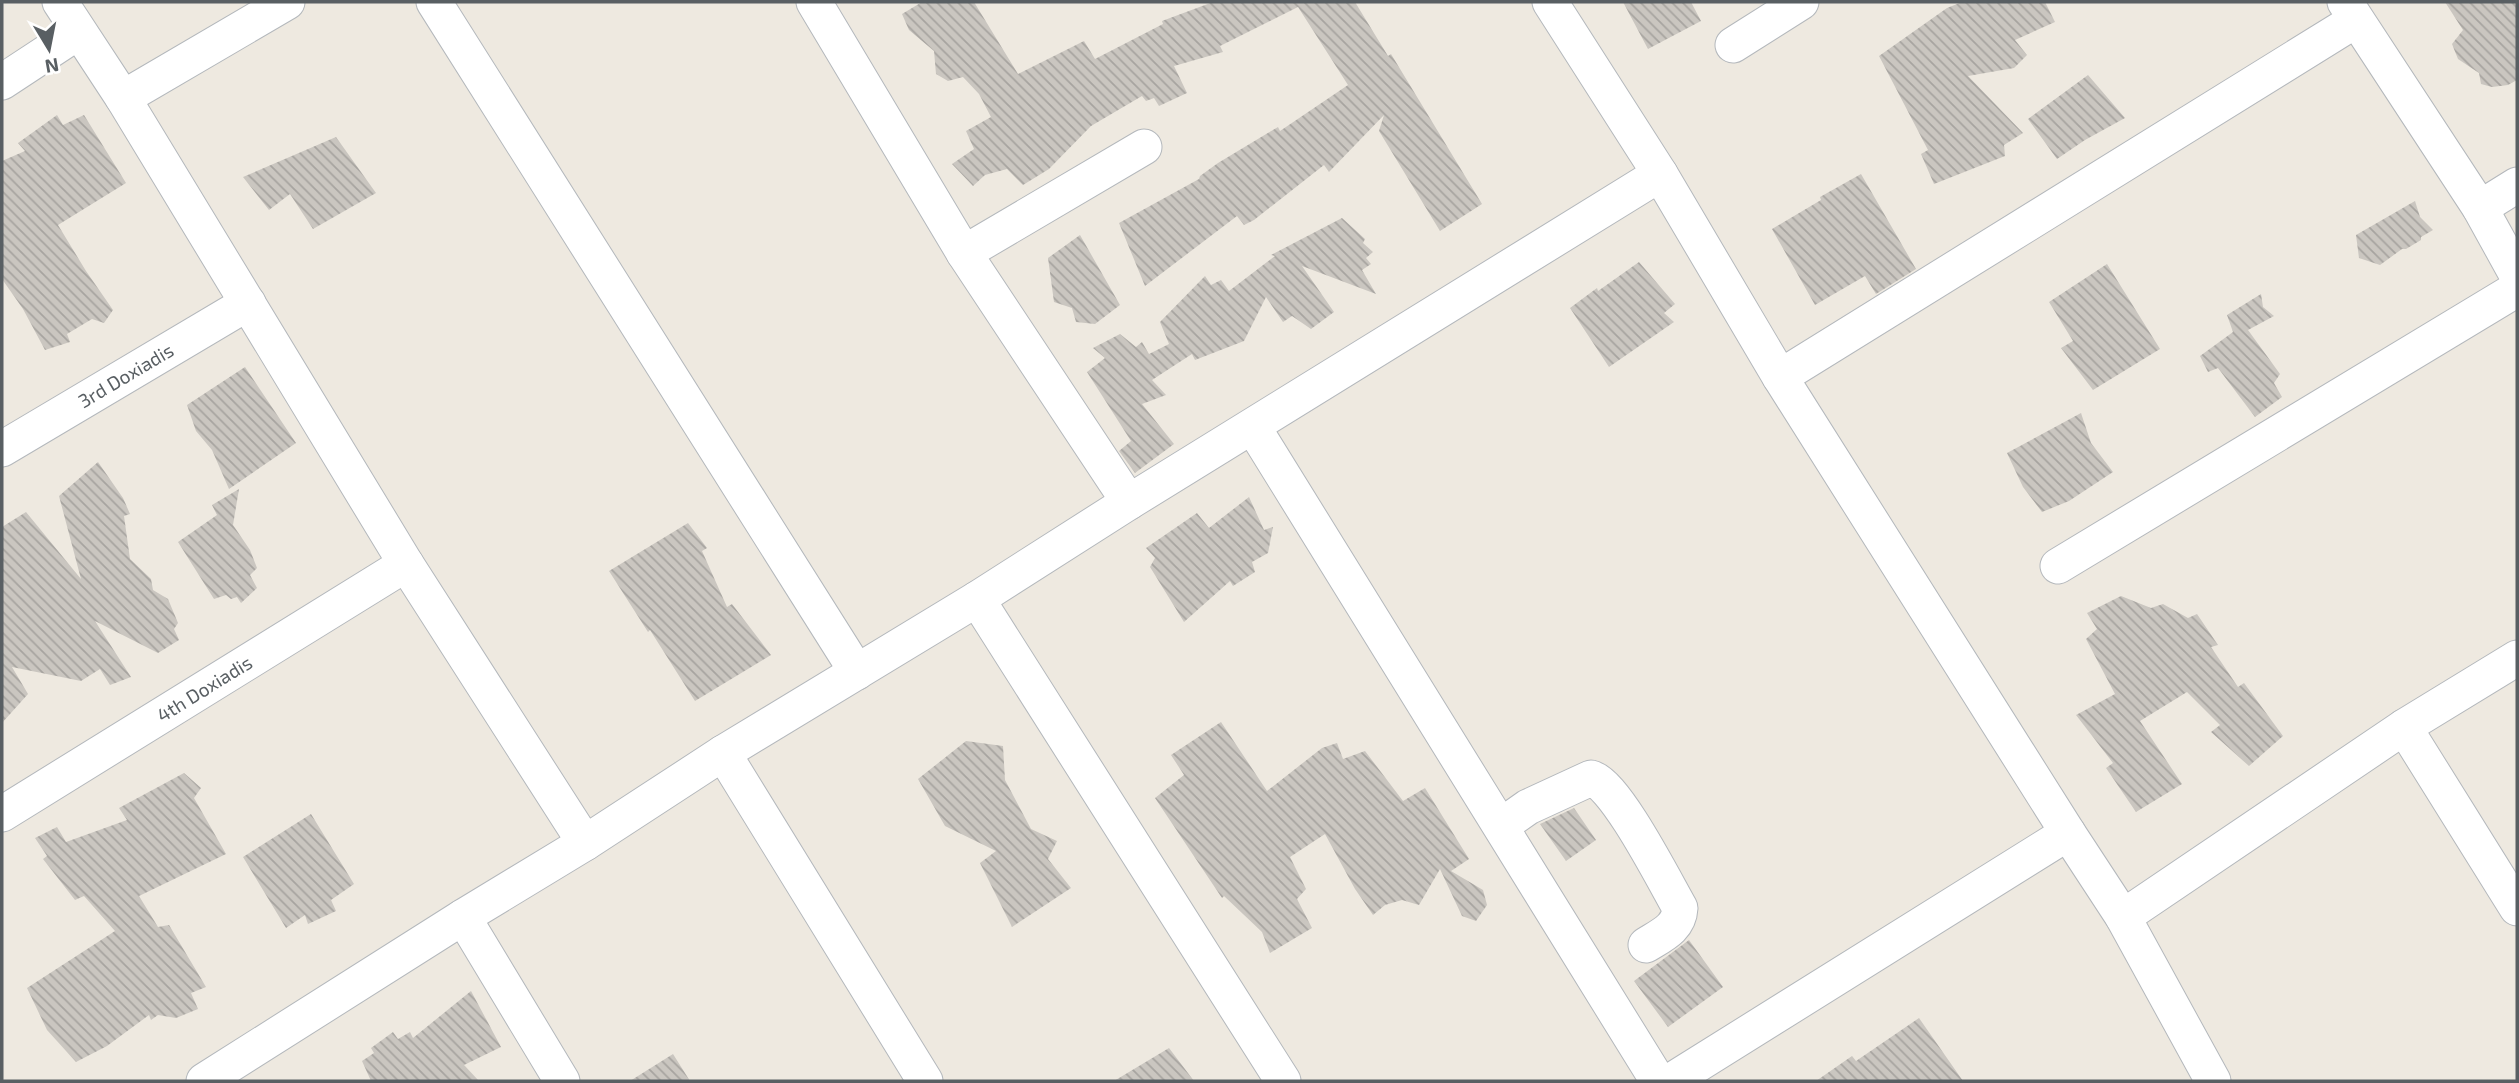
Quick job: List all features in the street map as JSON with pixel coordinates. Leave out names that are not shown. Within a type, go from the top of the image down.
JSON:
[{"type":"street","points":[[60,2],[123,98],[406,564],[585,843]]},
{"type":"street","points":[[123,98],[286,2]]},
{"type":"street","points":[[435,2],[857,672]]},
{"type":"street","points":[[814,2],[964,253],[1129,502]]},
{"type":"street","points":[[1550,2],[1660,174],[1780,377],[2123,917],[2213,1081]]},
{"type":"street","points":[[1733,45],[1801,2]]},
{"type":"street","points":[[1780,377],[2351,11],[2480,208],[2517,275]]},
{"type":"street","points":[[2,82],[78,32]]},
{"type":"street","points":[[964,253],[1144,147]]},
{"type":"street","points":[[204,1081],[585,843],[723,753],[977,599],[1660,174]]},
{"type":"street","points":[[2480,208],[2517,185]]},
{"type":"street","points":[[2058,566],[2517,289]]},
{"type":"street","name":"3rd Doxiadis","points":[[2,449],[248,303]]},
{"type":"street","points":[[1254,427],[1658,1081]]},
{"type":"street","name":"4th Doxiadis","points":[[2,814],[406,564]]},
{"type":"street","points":[[977,599],[1283,1081]]},
{"type":"street","points":[[2123,917],[2404,727],[2517,658]]},
{"type":"street","points":[[2404,727],[2517,908]]},
{"type":"street","points":[[723,753],[925,1081]]},
{"type":"street","points":[[1501,826],[1528,807],[1591,778],[1599,779],[1615,797],[1680,908],[1680,917],[1672,929],[1646,945]]},
{"type":"street","points":[[1671,1081],[2068,833]]},
{"type":"street","points":[[463,917],[562,1081]]},
{"type":"building","points":[[922,2],[974,2],[1018,74],[1084,41],[1095,59],[1163,24],[1162,21],[1213,2],[1355,2],[1388,56],[1391,54],[1482,204],[1440,231],[1379,131],[1384,115],[1329,172],[1324,165],[1244,225],[1237,216],[1145,286],[1119,223],[1199,179],[1218,163],[1278,127],[1280,131],[1348,85],[1298,7],[1220,46],[1223,52],[1174,66],[1187,93],[1159,106],[1154,98],[1146,101],[1142,96],[1091,126],[1049,169],[1023,185],[1007,169],[985,175],[973,186],[952,164],[974,149],[966,131],[991,117],[979,94],[963,77],[948,81],[936,74],[934,51],[909,30],[902,14]]},
{"type":"building","points":[[1623,2],[1691,2],[1701,21],[1648,49]]},
{"type":"building","points":[[1962,2],[2045,2],[2055,22],[2015,40],[2027,55],[2014,68],[1968,76],[2023,133],[2004,145],[2005,156],[1934,184],[1921,154],[1928,150],[1879,56],[1947,8]]},
{"type":"building","points":[[2445,2],[2517,2],[2517,80],[2508,85],[2492,87],[2481,84],[2479,73],[2458,59],[2452,44],[2463,30]]},
{"type":"building","points":[[2088,75],[2125,118],[2057,159],[2028,119]]},
{"type":"building","points":[[57,115],[63,125],[84,115],[126,183],[58,225],[113,310],[104,323],[92,319],[67,334],[70,342],[45,350],[23,309],[2,279],[2,161],[25,151],[18,143]]},
{"type":"building","points":[[336,137],[376,193],[313,229],[290,194],[269,210],[243,177]]},
{"type":"building","points":[[1861,174],[1916,269],[1876,294],[1865,276],[1815,305],[1772,229]]},
{"type":"building","points":[[2415,201],[2420,217],[2433,230],[2380,265],[2359,258],[2356,235]]},
{"type":"building","points":[[1342,218],[1365,239],[1363,243],[1373,252],[1366,258],[1371,264],[1362,270],[1376,294],[1302,266],[1334,312],[1311,329],[1292,316],[1283,322],[1266,297],[1244,341],[1195,360],[1192,354],[1152,380],[1166,395],[1142,404],[1174,444],[1135,473],[1119,451],[1131,441],[1087,372],[1105,358],[1093,348],[1120,334],[1136,347],[1142,342],[1149,354],[1169,344],[1160,322],[1205,276],[1211,285],[1221,280],[1229,291],[1275,256],[1271,255]]},
{"type":"building","points":[[1080,235],[1120,305],[1095,324],[1076,322],[1072,308],[1054,302],[1048,258]]},
{"type":"building","points":[[1639,262],[1675,304],[1664,313],[1674,322],[1609,367],[1570,308]]},
{"type":"building","points":[[2107,264],[2160,349],[2093,390],[2061,348],[2073,341],[2049,302]]},
{"type":"building","points":[[2261,294],[2263,307],[2274,316],[2248,330],[2280,374],[2274,383],[2282,397],[2255,417],[2218,368],[2208,372],[2200,356],[2233,332],[2227,315]]},
{"type":"building","points":[[245,367],[296,443],[229,489],[212,450],[196,431],[187,405]]},
{"type":"building","points":[[2081,413],[2091,443],[2113,472],[2069,501],[2042,512],[2023,487],[2007,453]]},
{"type":"building","points":[[98,462],[123,498],[130,514],[124,516],[130,559],[151,579],[153,590],[168,599],[178,623],[174,629],[179,640],[158,653],[95,621],[131,677],[110,685],[100,669],[81,681],[12,667],[28,694],[2,723],[2,527],[26,512],[81,579],[59,496]]},
{"type":"building","points":[[239,489],[233,525],[250,550],[257,568],[250,575],[257,588],[241,603],[237,597],[231,599],[226,595],[214,599],[178,542],[217,515],[212,505]]},
{"type":"building","points":[[1249,497],[1264,530],[1273,527],[1268,553],[1252,562],[1255,572],[1233,586],[1230,581],[1184,622],[1150,567],[1155,558],[1146,548],[1197,513],[1209,528]]},
{"type":"building","points":[[688,523],[707,548],[702,551],[727,607],[732,604],[771,655],[695,701],[609,571]]},
{"type":"building","points":[[2121,596],[2151,608],[2163,604],[2188,618],[2197,614],[2218,645],[2211,647],[2238,687],[2244,683],[2283,736],[2249,766],[2211,732],[2220,725],[2187,692],[2140,721],[2182,784],[2136,812],[2106,768],[2113,763],[2076,715],[2115,694],[2086,639],[2097,629],[2087,613]]},
{"type":"building","points":[[1221,722],[1267,791],[1322,748],[1337,743],[1343,759],[1365,751],[1403,801],[1425,788],[1469,859],[1451,871],[1483,890],[1487,905],[1476,921],[1462,916],[1440,869],[1419,905],[1402,900],[1385,905],[1373,915],[1355,889],[1325,834],[1290,857],[1306,889],[1297,899],[1312,928],[1270,953],[1262,932],[1224,896],[1222,898],[1155,798],[1184,775],[1171,755]]},
{"type":"building","points":[[966,741],[1003,746],[1005,780],[1031,829],[1057,841],[1048,859],[1071,888],[1012,927],[980,863],[996,851],[945,826],[918,779]]},
{"type":"building","points":[[184,773],[201,788],[194,798],[226,854],[139,896],[158,927],[169,925],[206,987],[191,993],[198,1009],[176,1018],[158,1015],[151,1020],[149,1015],[107,1046],[76,1062],[47,1030],[27,988],[115,931],[84,896],[75,900],[43,859],[47,856],[35,838],[57,827],[66,842],[127,820],[119,808]]},
{"type":"building","points":[[1574,808],[1596,840],[1566,861],[1540,824]]},
{"type":"building","points":[[311,814],[354,884],[331,900],[336,911],[308,924],[305,915],[286,928],[243,857]]},
{"type":"building","points":[[1689,940],[1723,987],[1668,1027],[1634,981]]},
{"type":"building","points":[[471,991],[501,1047],[464,1065],[479,1081],[371,1081],[362,1061],[374,1053],[371,1048],[393,1032],[398,1039],[410,1032],[413,1038]]},
{"type":"building","points":[[1919,1018],[1963,1081],[1816,1081],[1852,1056],[1856,1061]]},
{"type":"building","points":[[1169,1048],[1194,1081],[1114,1081]]},
{"type":"building","points":[[673,1054],[690,1081],[630,1081]]}]
